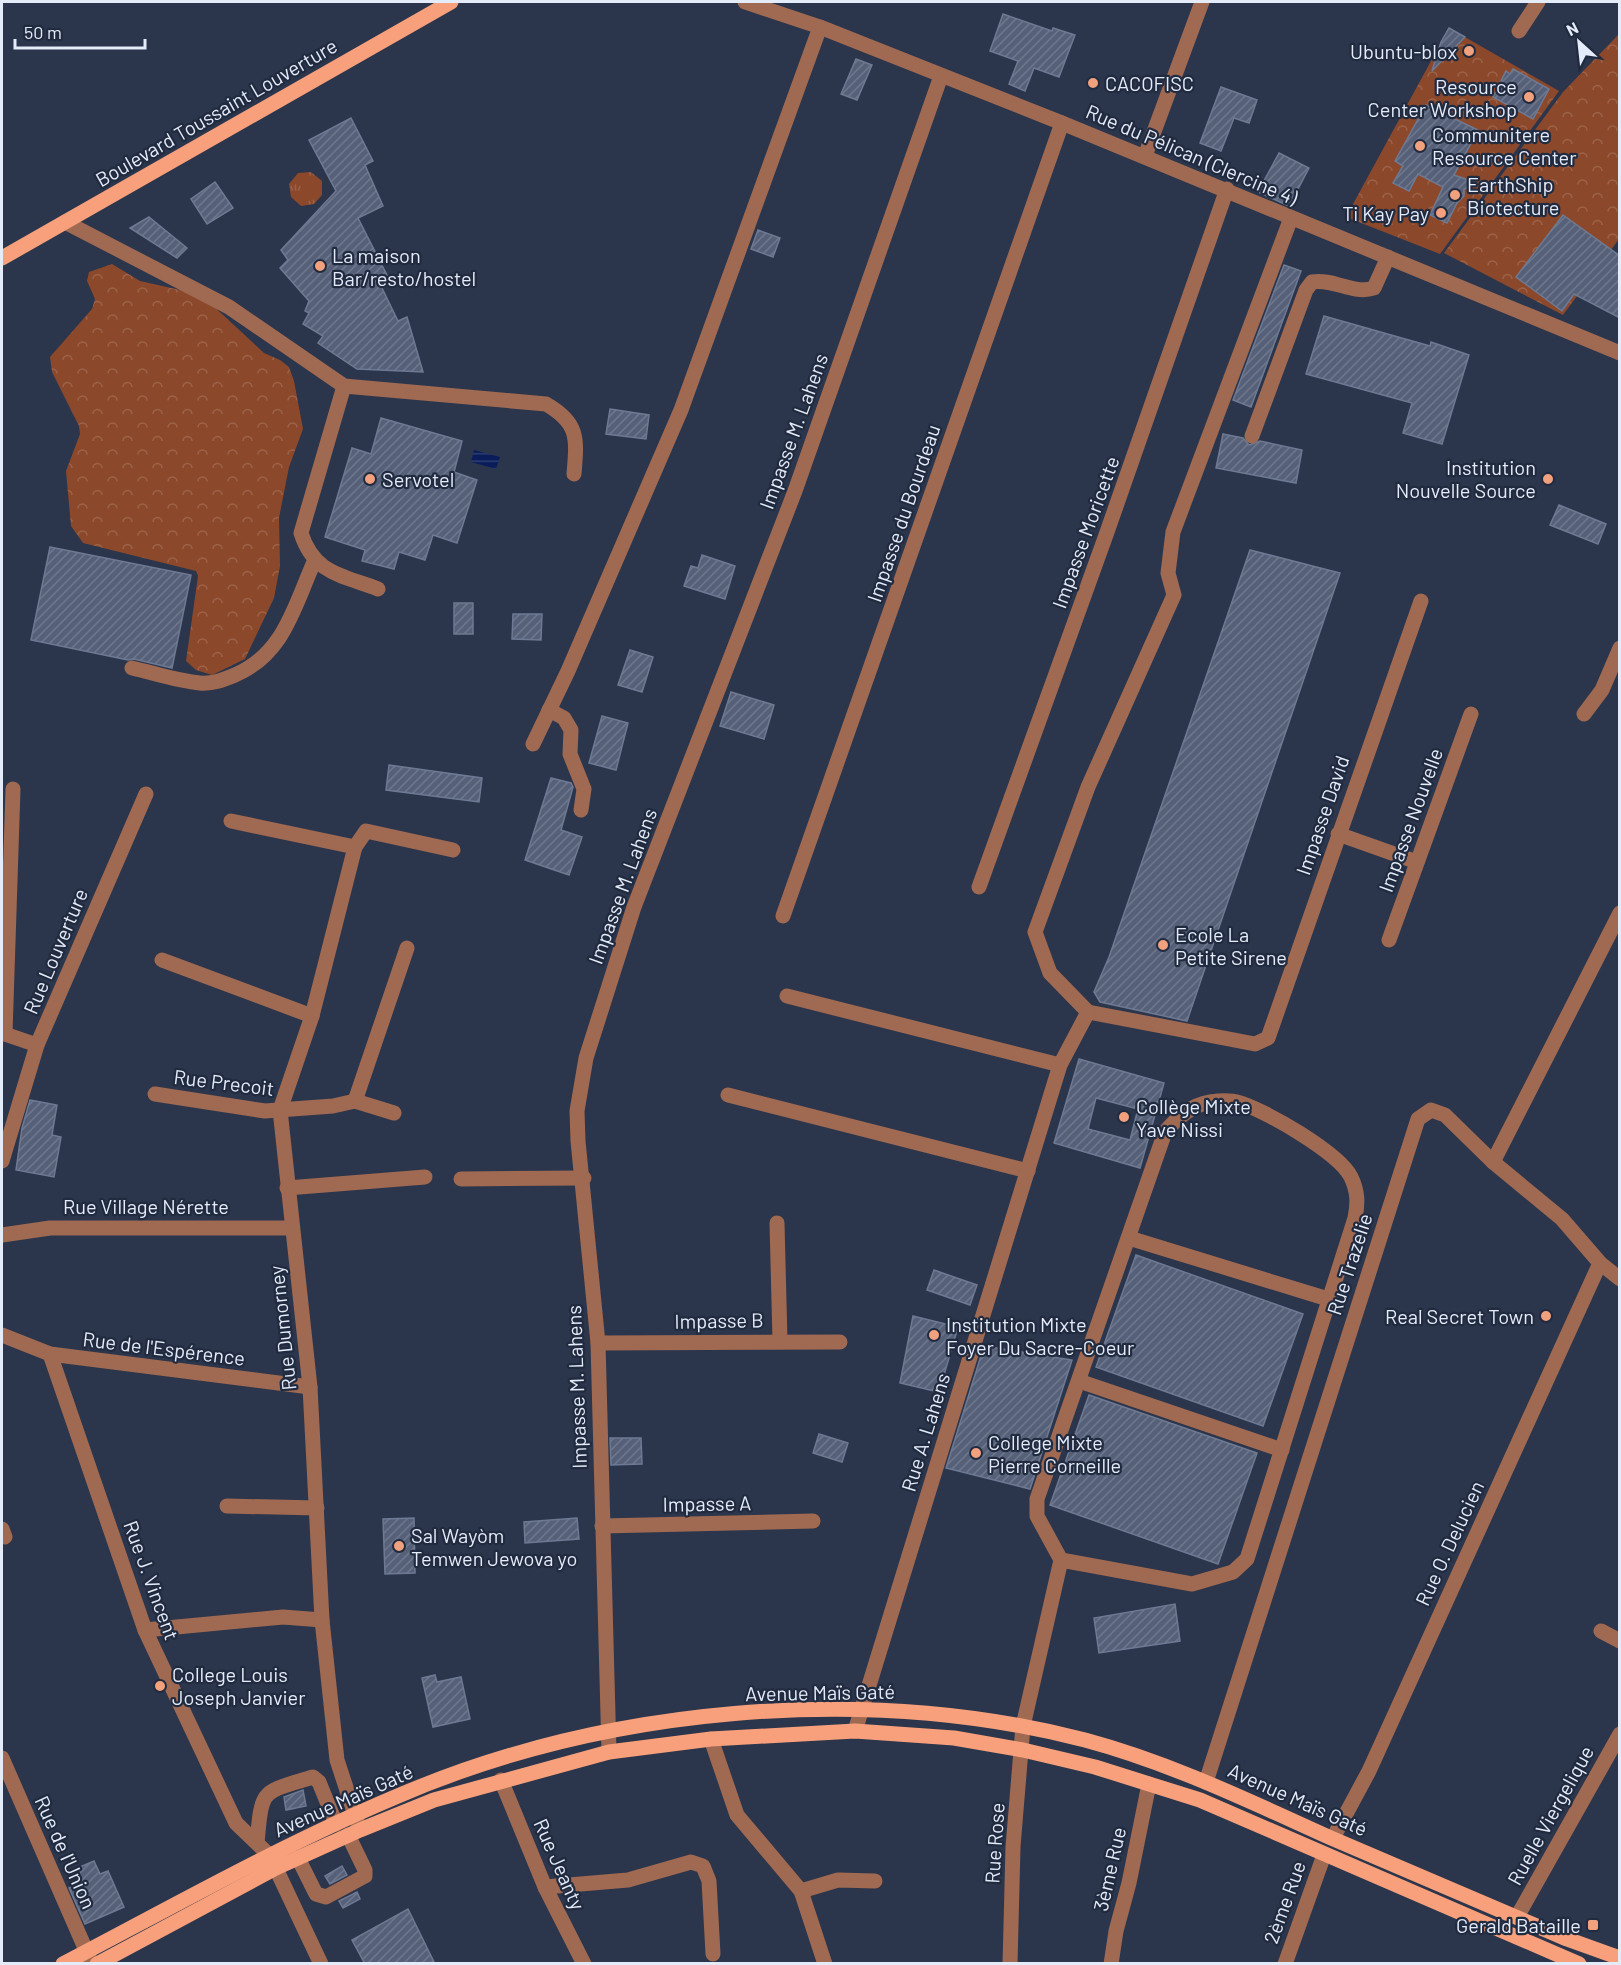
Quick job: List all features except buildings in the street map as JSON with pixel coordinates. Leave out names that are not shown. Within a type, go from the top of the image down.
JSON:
[{"type":"main road","name":"Boulevard Toussaint Louverture","points":[[2,258],[451,2]]},
{"type":"main road","name":"Avenue Maïs Gaté","points":[[273,1862],[298,1858],[354,1827],[395,1796],[495,1761],[609,1731],[776,1711],[862,1708],[976,1718],[1023,1726],[1090,1742],[1206,1782],[1517,1917],[1620,1958]]},
{"type":"main road","name":"Avenue Maïs Gaté","points":[[63,1964],[92,1959],[273,1862],[336,1824],[354,1827],[501,1780],[609,1752],[711,1739],[855,1731],[954,1738],[1023,1749],[1095,1767],[1200,1800],[1579,1964]]},
{"type":"street","name":"Rue du Pélican (Clercine 4)","points":[[745,2],[820,27],[1145,156],[1620,353]]},
{"type":"street","points":[[1145,156],[1202,2]]},
{"type":"street","points":[[1519,31],[1538,2]]},
{"type":"street","points":[[533,744],[681,410],[820,27]]},
{"type":"street","name":"Impasse M. Lahens","points":[[609,1752],[598,1343],[577,1111],[584,1068],[634,907],[795,491],[941,76]]},
{"type":"street","name":"Impasse du Bourdeau","points":[[783,916],[1062,123]]},
{"type":"street","name":"Impasse Moricette","points":[[979,887],[1106,535],[1227,189]]},
{"type":"street","points":[[1088,1012],[1050,973],[1035,932],[1088,787],[1174,595],[1168,573],[1173,532],[1291,218]]},
{"type":"street","points":[[65,222],[229,307],[344,386],[546,404],[562,414],[570,424],[577,441],[574,474]]},
{"type":"street","points":[[1252,436],[1306,290],[1312,282],[1320,280],[1364,291],[1374,288],[1388,257]]},
{"type":"street","points":[[344,386],[301,533],[306,550],[314,562],[326,570],[378,589]]},
{"type":"street","points":[[132,668],[200,683],[219,682],[251,668],[271,652],[281,636],[314,562]]},
{"type":"street","name":"Impasse David","points":[[1088,1012],[1255,1044],[1268,1038],[1421,601]]},
{"type":"street","points":[[1584,714],[1602,690],[1620,648]]},
{"type":"street","points":[[549,710],[564,718],[571,730],[570,754],[584,789],[581,810]]},
{"type":"street","name":"Impasse Nouvelle","points":[[1389,940],[1471,714]]},
{"type":"street","points":[[13,789],[5,912],[3,1034],[37,1045]]},
{"type":"street","name":"Rue Louverture","points":[[2,1161],[37,1045],[146,795]]},
{"type":"street","points":[[231,820],[355,846]]},
{"type":"street","name":"Rue Dumorney","points":[[298,1858],[316,1894],[326,1897],[365,1876],[337,1760],[322,1620],[309,1387],[280,1110],[312,1016],[355,846],[366,831],[453,850]]},
{"type":"street","points":[[1338,834],[1417,862]]},
{"type":"street","points":[[1620,913],[1493,1162],[1562,1219],[1600,1263],[1620,1280]]},
{"type":"street","points":[[355,1101],[407,948]]},
{"type":"street","points":[[162,960],[312,1016]]},
{"type":"street","points":[[787,996],[1060,1065]]},
{"type":"street","name":"Rue A. Lahens","points":[[855,1731],[1060,1065],[1088,1012]]},
{"type":"street","name":"Rue Precoit","points":[[154,1094],[264,1111],[333,1106],[355,1101],[394,1113]]},
{"type":"street","points":[[729,1095],[1028,1172]]},
{"type":"street","points":[[1236,1101],[1275,1118],[1337,1159],[1350,1176],[1358,1198],[1356,1218],[1328,1299],[1247,1559],[1233,1572],[1192,1584],[1061,1560],[1037,1516],[1037,1499],[1165,1132],[1180,1115],[1209,1102],[1236,1101]]},
{"type":"street","name":"Rue Trazelie","points":[[1206,1782],[1418,1119],[1431,1110],[1445,1115],[1493,1162]]},
{"type":"street","points":[[287,1188],[425,1177]]},
{"type":"street","points":[[461,1179],[584,1178]]},
{"type":"street","points":[[777,1223],[780,1341]]},
{"type":"street","name":"Rue Village Nérette","points":[[2,1235],[50,1228],[292,1228]]},
{"type":"street","points":[[1129,1238],[1328,1299]]},
{"type":"street","name":"Rue O. Delucien","points":[[1333,1838],[1369,1771],[1600,1263]]},
{"type":"street","name":"Rue de l'Espérence","points":[[2,1335],[50,1354],[309,1387]]},
{"type":"street","name":"Impasse B","points":[[598,1343],[840,1342]]},
{"type":"street","name":"Rue J. Vincent","points":[[50,1354],[145,1630],[236,1823],[273,1862],[321,1964]]},
{"type":"street","points":[[1079,1382],[1282,1450]]},
{"type":"street","points":[[227,1506],[316,1508]]},
{"type":"street","name":"Impasse A","points":[[602,1526],[813,1521]]},
{"type":"street","name":"Rue Rose","points":[[1010,1964],[1012,1847],[1023,1749],[1023,1726],[1061,1560]]},
{"type":"street","points":[[145,1630],[283,1617],[322,1620]]},
{"type":"street","points":[[1601,1631],[1620,1641]]},
{"type":"street","name":"Ruelle Viergelique","points":[[1517,1917],[1620,1734]]},
{"type":"street","points":[[711,1739],[737,1815],[801,1891],[825,1964]]},
{"type":"street","name":"Rue de l'Union","points":[[2,1758],[92,1959]]},
{"type":"street","points":[[257,1843],[260,1803],[265,1797],[277,1788],[313,1777],[319,1782],[336,1824]]},
{"type":"street","name":"Rue Jeanty","points":[[501,1780],[545,1887],[584,1964]]},
{"type":"street","name":"3ème Rue","points":[[1111,1964],[1116,1931],[1129,1883],[1149,1784]]},
{"type":"street","name":"2ème Rue","points":[[1285,1964],[1324,1855]]},
{"type":"street","points":[[545,1887],[628,1880],[691,1862],[703,1866],[709,1881],[713,1954]]},
{"type":"street","points":[[801,1891],[838,1880],[875,1881]]},
{"type":"green space","points":[[1449,28],[1559,91],[1440,254],[1346,217]]},
{"type":"green space","points":[[1619,34],[1619,239],[1563,315],[1444,253],[1563,92]]},
{"type":"green space","points":[[311,172],[322,181],[322,195],[314,204],[301,206],[291,197],[289,184],[298,173]]},
{"type":"green space","points":[[112,264],[140,281],[185,291],[208,301],[264,353],[289,367],[294,381],[303,429],[289,467],[279,518],[280,566],[274,598],[245,659],[212,675],[196,670],[186,661],[198,576],[196,571],[83,543],[71,526],[66,471],[80,434],[79,426],[52,372],[50,357],[92,309],[95,299],[87,281],[89,272]]},
{"type":"shaded area","points":[[474,450],[500,457],[496,469],[471,462]]},
{"type":"place","name":"Ubuntu-blox","points":[[1469,51]]},
{"type":"place","name":"CACOFISC","points":[[1093,83]]},
{"type":"place","name":"Resource Center Workshop","points":[[1529,97]]},
{"type":"place","name":"Communitere Resource Center","points":[[1420,146]]},
{"type":"place","name":"EarthShip Biotecture","points":[[1455,195]]},
{"type":"place","name":"Ti Kay Pay","points":[[1441,213]]},
{"type":"place","name":"La maison Bar/resto/hostel","points":[[320,266]]},
{"type":"place","name":"Servotel","points":[[370,479]]},
{"type":"place","name":"Institution Nouvelle Source","points":[[1548,479]]},
{"type":"place","name":"Ecole La Petite Sirene","points":[[1163,945]]},
{"type":"place","name":"Collège Mixte Yave Nissi","points":[[1124,1117]]},
{"type":"place","name":"Real Secret Town","points":[[1546,1316]]},
{"type":"place","name":"Institution Mixte Foyer Du Sacre-Coeur","points":[[934,1335]]},
{"type":"place","name":"College Mixte Pierre Corneille","points":[[976,1453]]},
{"type":"place","name":"Sal Wayòm Temwen Jewova yo","points":[[399,1546]]},
{"type":"place","name":"College Louis Joseph Janvier","points":[[160,1686]]},
{"type":"place","name":"Gerald Bataille","points":[[1593,1925]]}]
